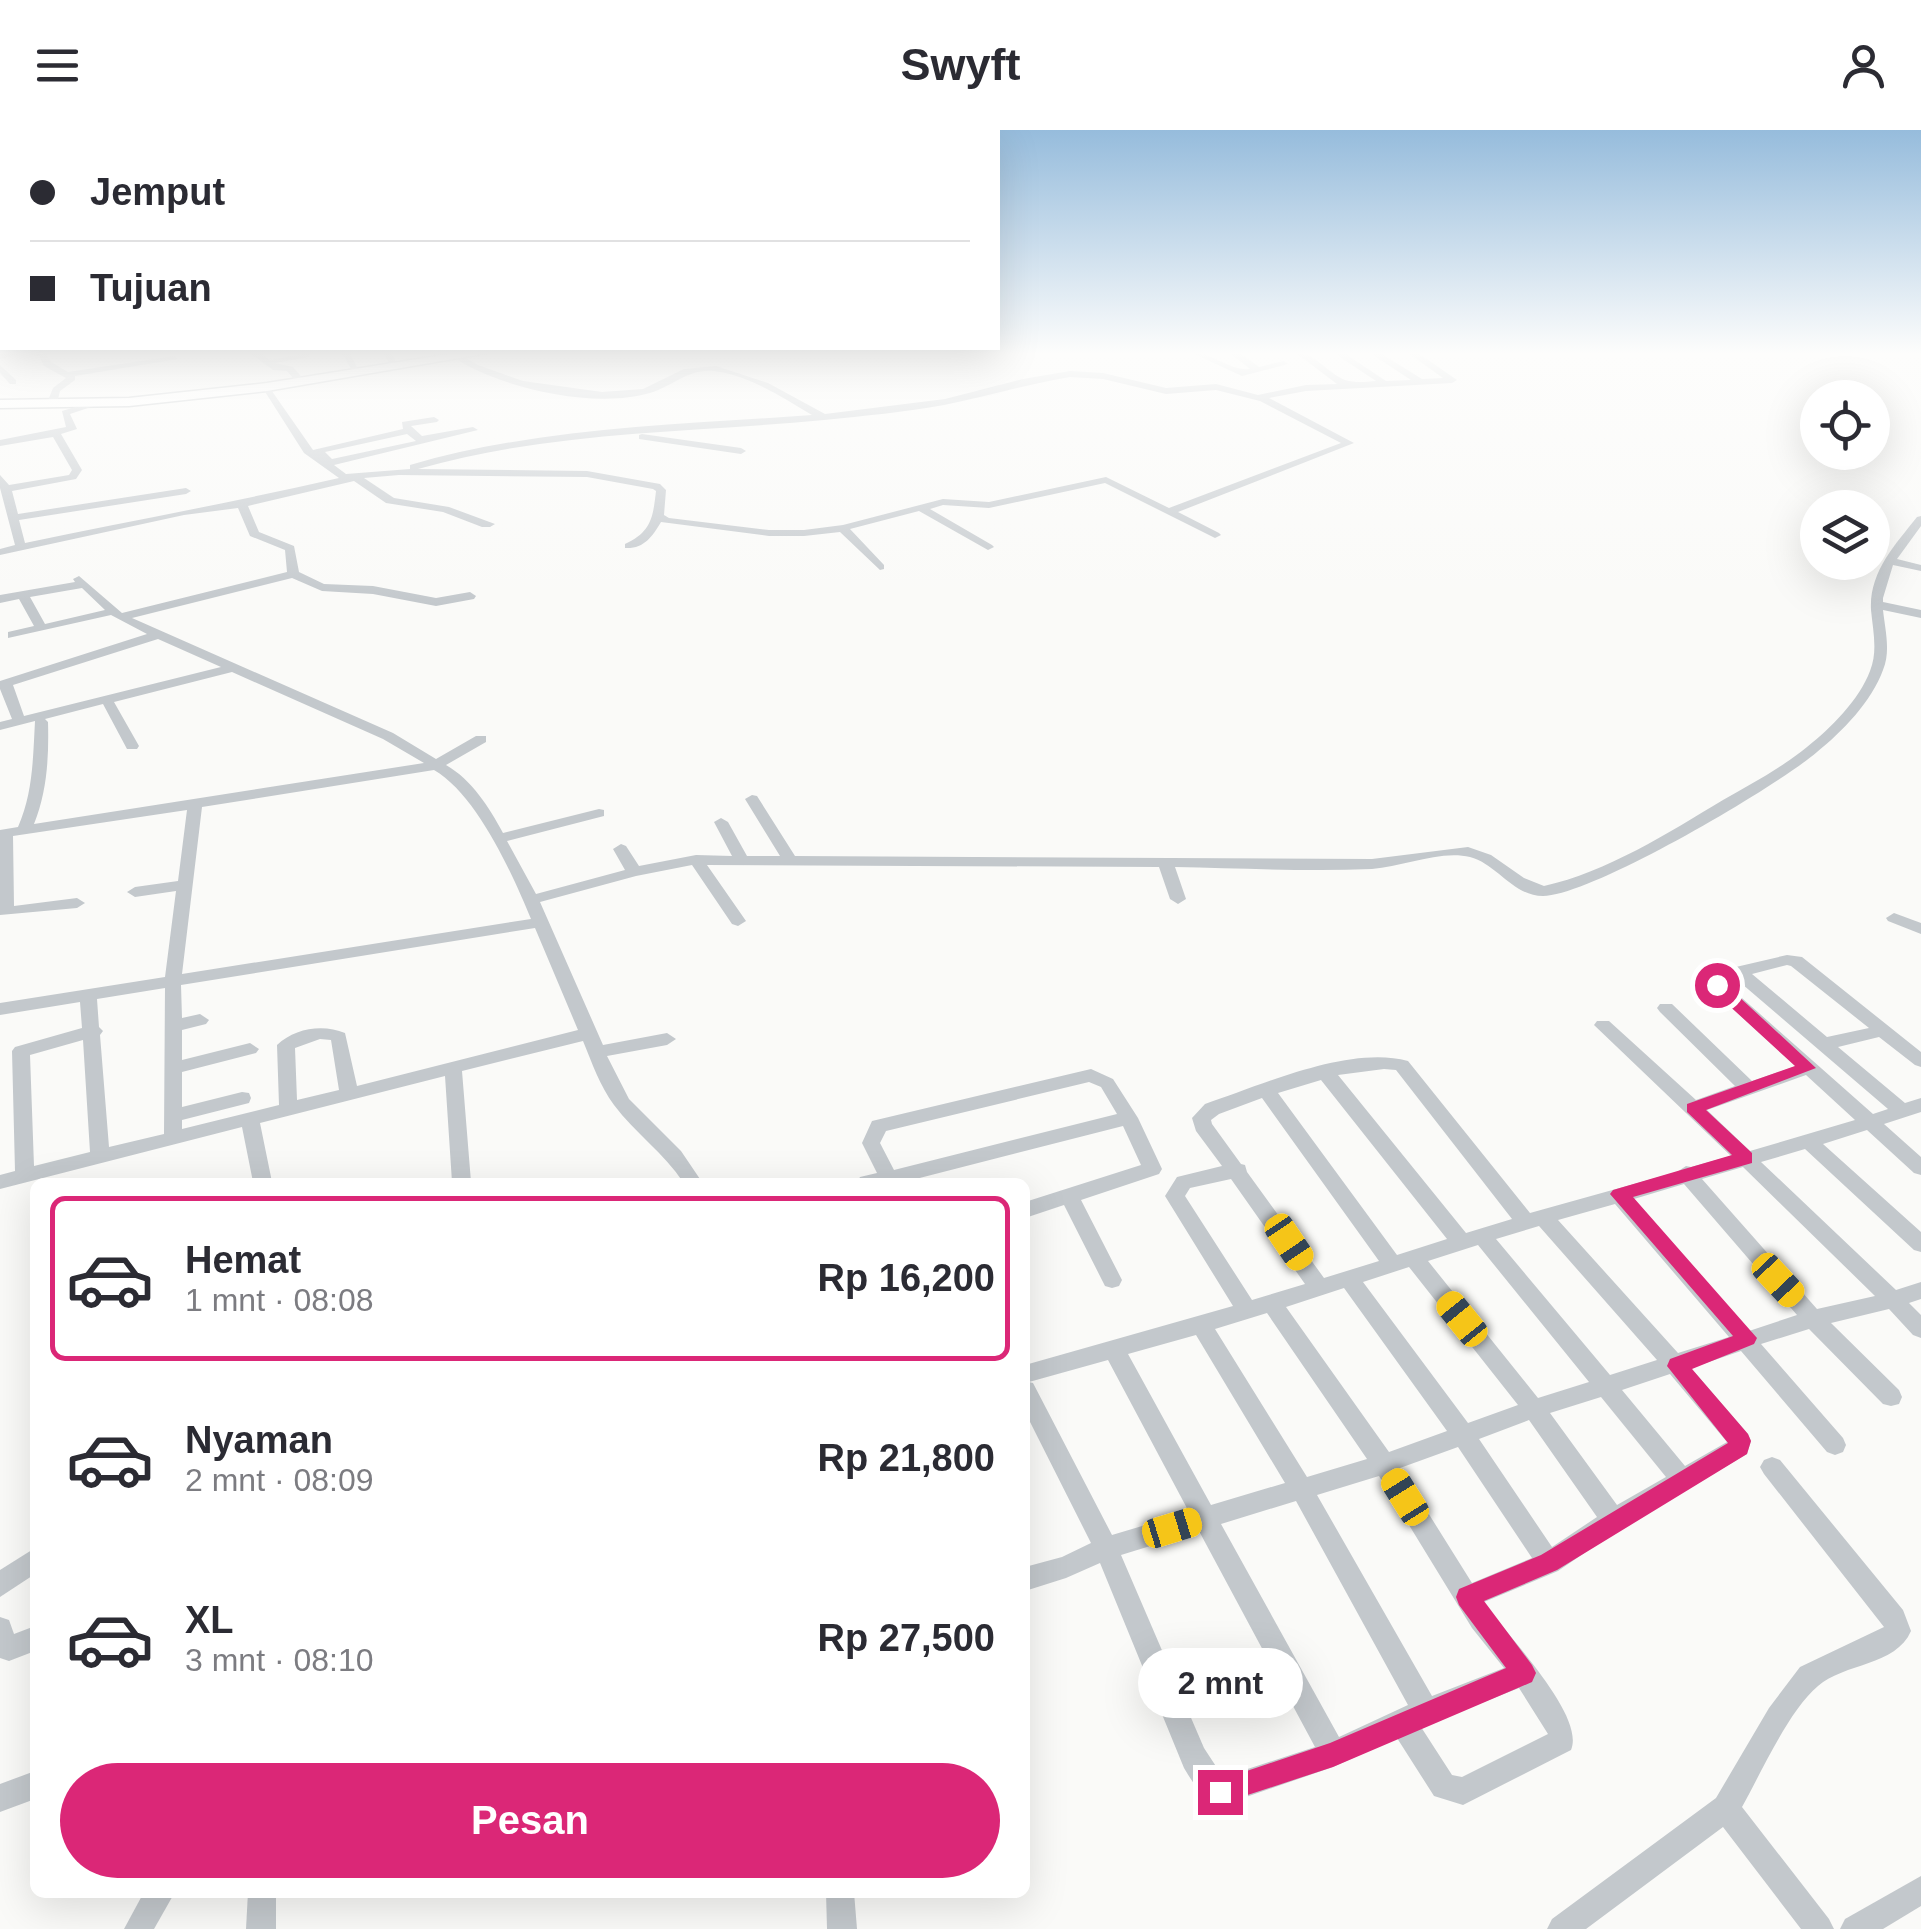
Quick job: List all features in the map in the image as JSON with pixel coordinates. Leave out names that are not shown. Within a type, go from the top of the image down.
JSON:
[{"type":"street","points":[[0,443],[33,437]]},
{"type":"street","points":[[21,548],[2,483],[77,474],[56,437]]},
{"type":"street","points":[[306,437],[340,476],[356,477],[389,503],[442,509],[468,522],[490,524]]},
{"type":"street","points":[[326,464],[318,450],[380,437]]},
{"type":"street","points":[[398,468],[426,458],[414,437]]},
{"type":"street","points":[[326,464],[441,437]]},
{"type":"street","points":[[0,552],[194,510],[242,504],[462,452],[580,437]]},
{"type":"street","points":[[646,437],[740,451]]},
{"type":"street","points":[[1168,512],[1349,443],[1337,437]]},
{"type":"street","points":[[398,468],[588,474],[652,484],[660,490],[659,516],[645,539],[628,546]]},
{"type":"street","points":[[659,516],[672,522],[769,533],[842,528],[949,502],[989,505],[1106,480],[1215,535]]},
{"type":"street","points":[[0,524],[186,491]]},
{"type":"street","points":[[114,502],[118,527]]},
{"type":"street","points":[[242,504],[254,534],[290,548],[293,574]]},
{"type":"street","points":[[921,508],[988,547]]},
{"type":"street","points":[[531,900],[696,860],[1372,864],[1458,852],[1475,853],[1539,891],[1580,881],[1680,830],[1808,753],[1840,723],[1875,676],[1882,648],[1877,596],[1891,561],[1921,519]]},
{"type":"street","points":[[842,528],[880,567]]},
{"type":"street","points":[[1891,561],[1921,568]]},
{"type":"street","points":[[12,635],[293,574],[322,587],[374,590],[436,602],[470,596]]},
{"type":"street","points":[[0,599],[81,581],[117,614],[156,635],[388,736],[453,776],[481,806],[531,900],[613,1090],[627,1112],[673,1150],[690,1178]]},
{"type":"street","points":[[22,594],[41,628]]},
{"type":"street","points":[[1878,605],[1921,614]]},
{"type":"street","points":[[20,722],[3,685],[156,635]]},
{"type":"street","points":[[0,726],[234,668]]},
{"type":"street","points":[[108,702],[132,746]]},
{"type":"street","points":[[24,830],[32,814],[41,762],[41,722]]},
{"type":"street","points":[[77,903],[3,912],[3,834],[436,765],[481,738]]},
{"type":"street","points":[[752,798],[791,861]]},
{"type":"street","points":[[173,1140],[172,981],[195,803]]},
{"type":"street","points":[[499,839],[599,813]]},
{"type":"street","points":[[721,822],[742,860]]},
{"type":"street","points":[[621,849],[634,872]]},
{"type":"street","points":[[696,860],[738,921]]},
{"type":"street","points":[[1166,864],[1178,899]]},
{"type":"street","points":[[135,892],[183,885]]},
{"type":"street","points":[[1894,918],[1921,928]]},
{"type":"street","points":[[0,1010],[540,922]]},
{"type":"street","points":[[1921,1061],[1799,962],[1787,960],[1716,978],[1717,985],[1921,1168]]},
{"type":"street","points":[[1738,971],[1824,1044],[1911,1108]]},
{"type":"street","points":[[88,994],[94,1031],[100,1156]]},
{"type":"street","points":[[1666,1008],[1749,1089]]},
{"type":"street","points":[[173,1026],[200,1020]]},
{"type":"street","points":[[1603,1025],[1921,1328]]},
{"type":"street","points":[[0,1056],[94,1031]]},
{"type":"street","points":[[288,1109],[286,1046],[309,1036],[329,1032],[339,1037],[349,1094]]},
{"type":"street","points":[[0,1182],[590,1032]]},
{"type":"street","points":[[1824,1044],[1874,1033]]},
{"type":"street","points":[[599,1052],[667,1038]]},
{"type":"street","points":[[173,1068],[250,1048]]},
{"type":"street","points":[[20,1050],[25,1175]]},
{"type":"street","points":[[1319,1287],[1201,1118],[1212,1109],[1326,1073],[1381,1060],[1402,1065],[1535,1219],[1677,1366],[1740,1441],[1735,1451],[1614,1520],[1549,1563],[1467,1597]]},
{"type":"street","points":[[453,1068],[462,1178]]},
{"type":"street","points":[[1694,1108],[1808,1068]]},
{"type":"street","points":[[1326,1073],[1605,1386],[1684,1481]]},
{"type":"street","points":[[888,1178],[871,1143],[880,1126],[1091,1075],[1107,1082],[1129,1118],[1152,1169],[1030,1209]]},
{"type":"street","points":[[1267,1091],[1403,1262],[1534,1409],[1614,1520]]},
{"type":"street","points":[[173,1116],[242,1098]]},
{"type":"street","points":[[0,1110],[22,1105]]},
{"type":"street","points":[[1030,1373],[1201,1325],[1535,1219],[1911,1108]]},
{"type":"street","points":[[250,1118],[262,1178]]},
{"type":"street","points":[[901,1178],[1129,1118]]},
{"type":"street","points":[[1808,1141],[1921,1244]]},
{"type":"street","points":[[1201,1325],[1300,1486],[1444,1786],[1462,1792],[1562,1741],[1560,1728],[1467,1597],[1384,1464],[1175,1196],[1184,1182],[1238,1170]]},
{"type":"street","points":[[1686,1174],[1813,1319],[1891,1397]]},
{"type":"street","points":[[1620,1194],[1835,1445]]},
{"type":"street","points":[[1070,1198],[1112,1280]]},
{"type":"street","points":[[1349,1279],[1464,1436],[1549,1563]]},
{"type":"street","points":[[1030,1578],[1066,1567],[1106,1548],[1300,1486],[1384,1464],[1534,1409],[1677,1366],[1747,1338],[1921,1290]]},
{"type":"street","points":[[1113,1348],[1333,1754]]},
{"type":"street","points":[[1030,1400],[1106,1548],[1194,1758],[1209,1783],[1220,1792],[1333,1754],[1524,1673]]},
{"type":"street","points":[[1562,1929],[1726,1808],[1806,1678],[1837,1658],[1890,1642],[1898,1631],[1894,1619],[1772,1467]]},
{"type":"street","points":[[0,1586],[30,1564]]},
{"type":"street","points":[[0,1630],[4,1646],[9,1649],[30,1640]]},
{"type":"street","points":[[0,1798],[30,1787]]},
{"type":"street","points":[[1726,1808],[1819,1929]]},
{"type":"street","points":[[1855,1929],[1921,1890]]},
{"type":"street","points":[[138,1928],[157,1898]]},
{"type":"street","points":[[260,1929],[262,1898]]},
{"type":"street","points":[[840,1898],[842,1929]]},
{"type":"route","points":[[1220,1792],[1333,1754],[1426,1711],[1524,1673],[1467,1597],[1549,1563],[1739,1447],[1740,1441],[1677,1366],[1747,1338],[1620,1194],[1746,1158],[1694,1108],[1808,1068],[1717,985]]}]
